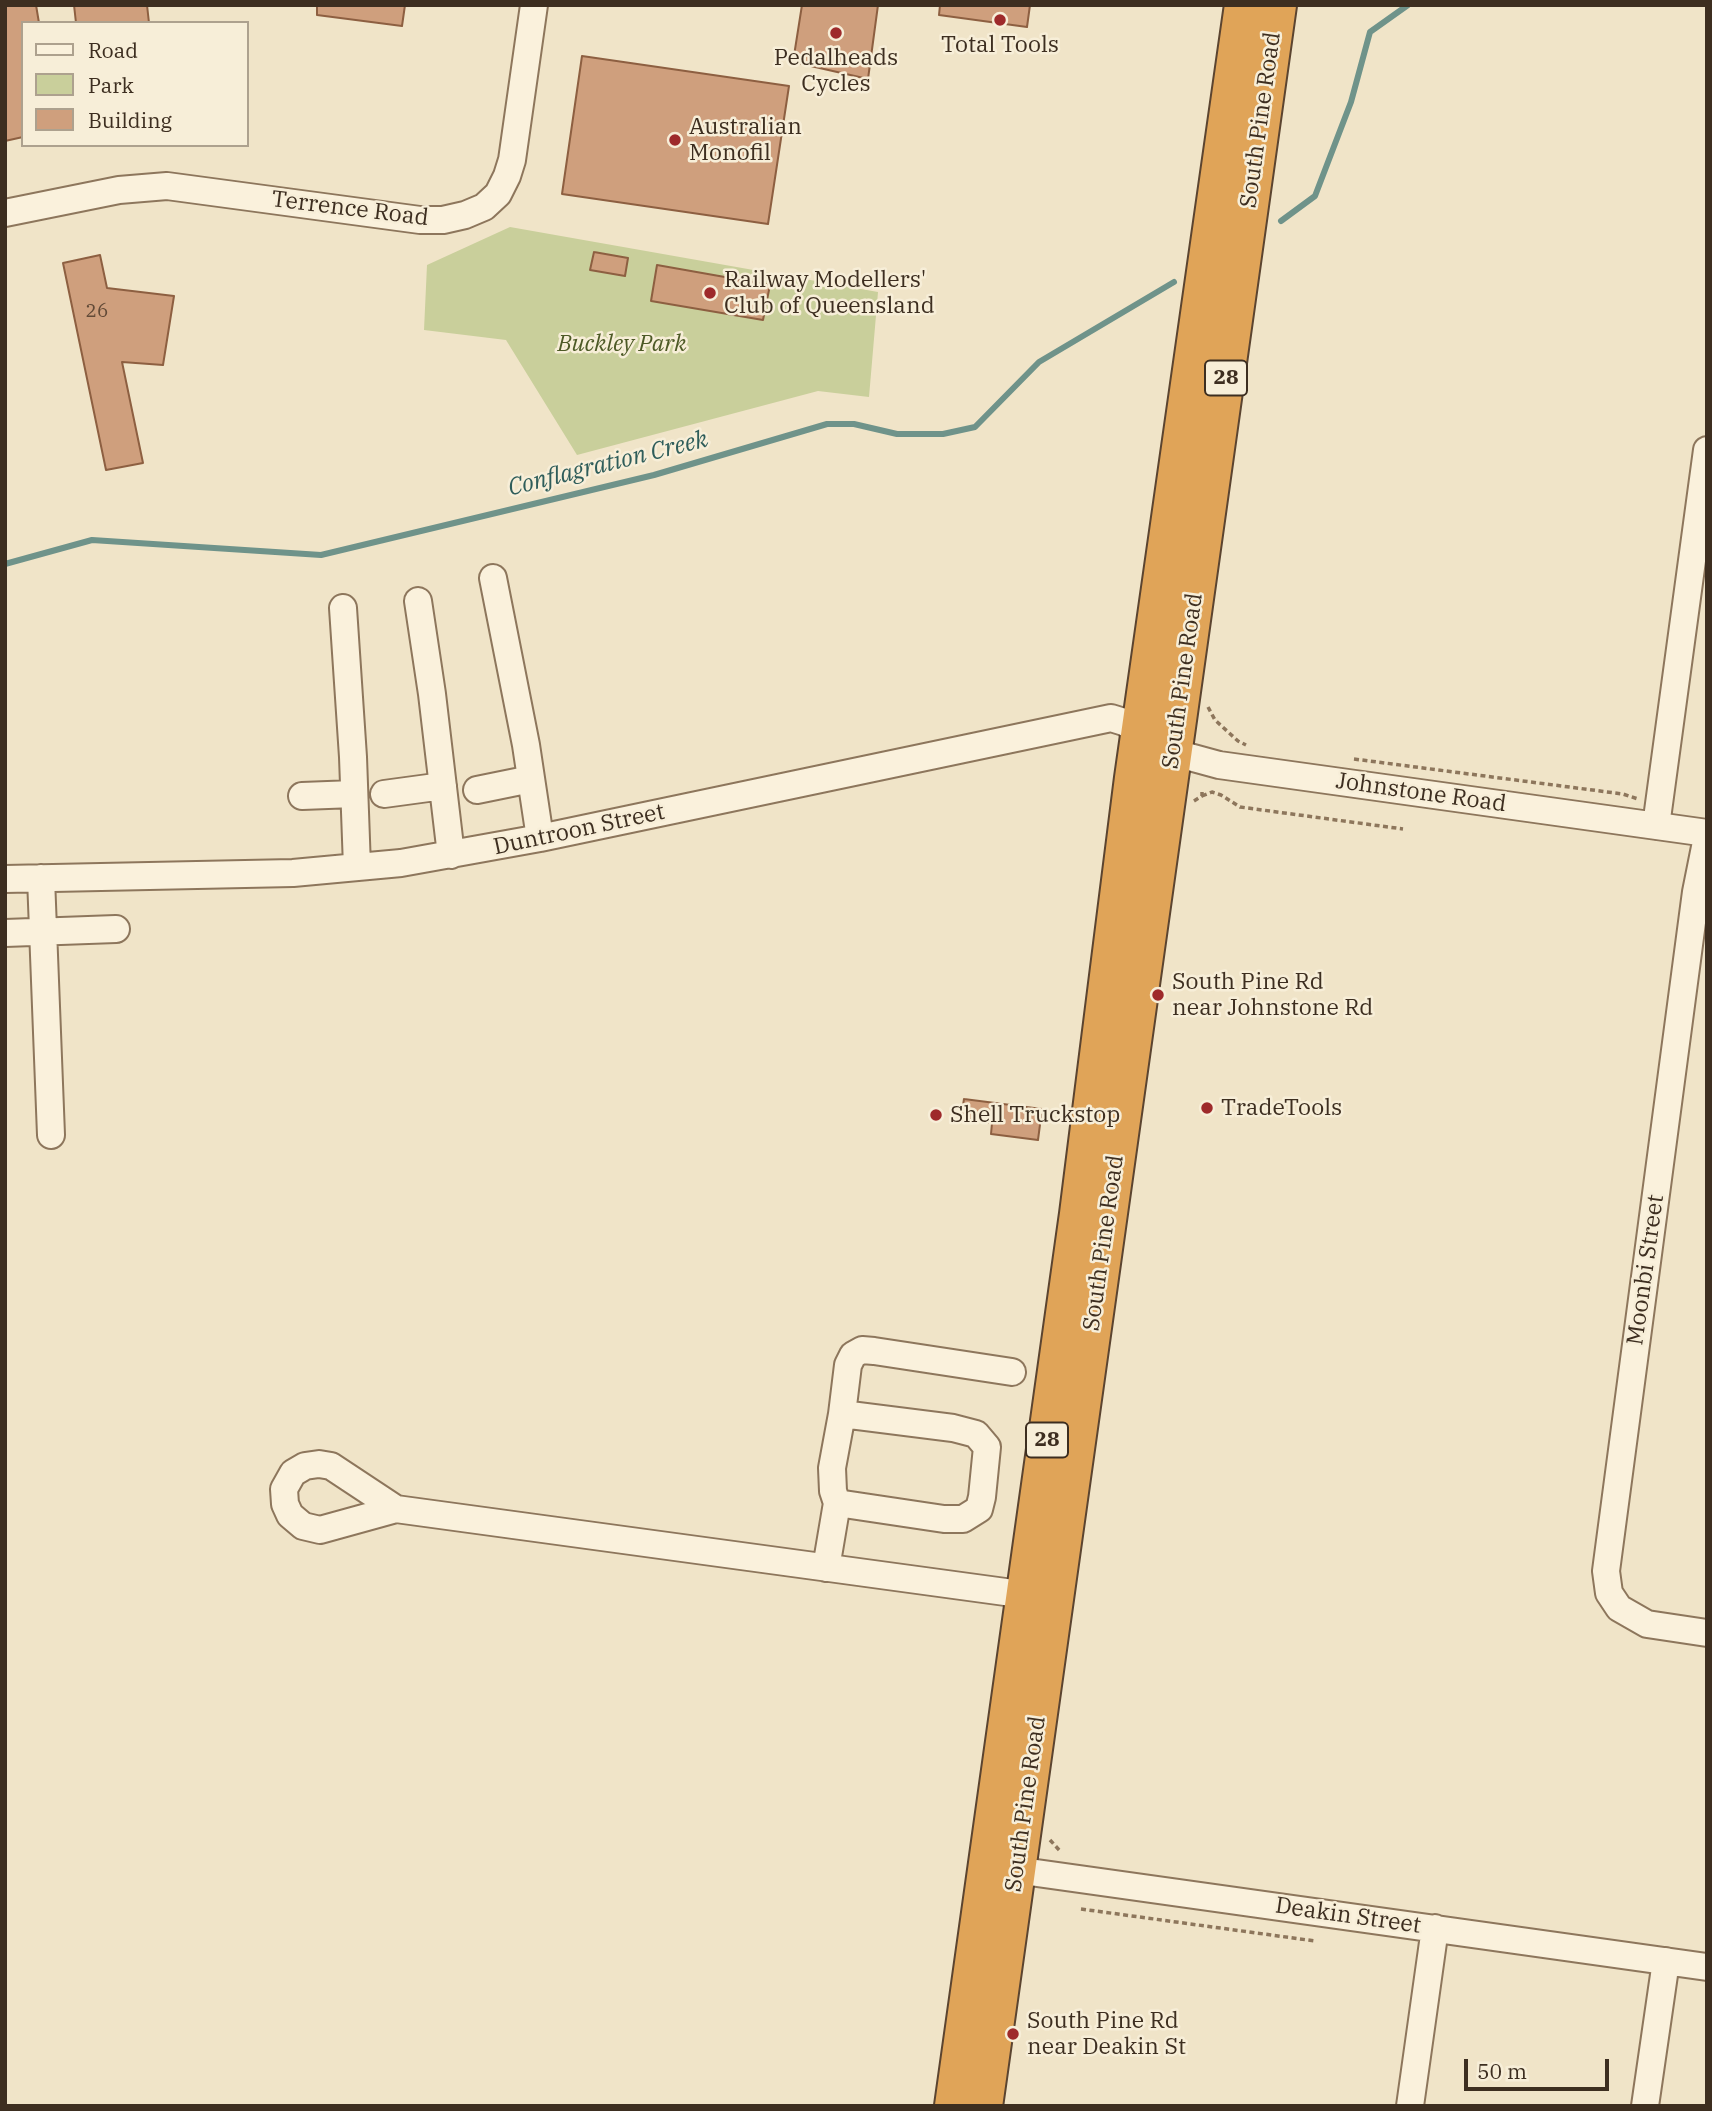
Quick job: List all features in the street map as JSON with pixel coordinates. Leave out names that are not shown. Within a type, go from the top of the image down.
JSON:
[{"type":"highway","name":"South Pine Road","points":[[1158,741],[1244,5]]},
{"type":"highway","name":"South Pine Road","points":[[983,2106],[1002,1868],[1040,1597],[1079,1214],[1133,778],[1158,741],[1277,5]]},
{"type":"highway","name":"South Pine Road","points":[[954,2106],[1002,1868]]},
{"type":"street","name":"Terrence Road","points":[[5,213],[119,190],[167,186],[420,220],[443,220],[465,215],[484,207],[498,194],[508,176],[534,5]]},
{"type":"street","points":[[1658,814],[1707,450]]},
{"type":"street","points":[[493,578],[540,838]]},
{"type":"street","points":[[418,601],[451,855]]},
{"type":"street","points":[[343,608],[357,867]]},
{"type":"street","name":"Duntroon Street","points":[[5,879],[293,873],[401,863],[540,838],[1106,719],[1117,720],[1158,741]]},
{"type":"street","name":"Johnstone Road","points":[[1158,741],[1198,760],[1219,765],[1658,814],[1707,835]]},
{"type":"street","points":[[477,790],[531,779]]},
{"type":"street","points":[[384,794],[443,786]]},
{"type":"street","points":[[302,796],[355,794]]},
{"type":"street","name":"Moonbi Street","points":[[1707,835],[1696,892],[1606,1571],[1609,1594],[1619,1608],[1647,1625],[1707,1633]]},
{"type":"street","points":[[41,878],[51,1135]]},
{"type":"street","points":[[5,933],[116,929]]},
{"type":"street","points":[[826,1568],[836,1503],[832,1468],[848,1365],[853,1355],[862,1350],[1012,1372]]},
{"type":"street","points":[[836,1503],[944,1519],[963,1519],[979,1509],[987,1458],[987,1447],[976,1434],[953,1428],[842,1414]]},
{"type":"street","points":[[396,1509],[1040,1597]]},
{"type":"street","name":"Deakin Street","points":[[1002,1868],[1707,1966]]},
{"type":"street","points":[[1410,2106],[1435,1928]]},
{"type":"street","points":[[1646,2106],[1666,1961]]},
{"type":"path","points":[[1215,720],[1238,741],[1249,746]]},
{"type":"path","points":[[1350,758],[1616,793],[1658,814]]},
{"type":"path","points":[[1202,796],[1212,792],[1222,794],[1240,807],[1403,830]]},
{"type":"path","points":[[1081,1909],[1315,1941]]},
{"type":"green space","name":"Buckley Park","points":[[510,227],[878,292],[869,397],[818,391],[577,455],[506,340],[424,330],[427,265]]},
{"type":"building","points":[[5,5],[36,5],[39,21],[21,21],[21,137],[5,141]]},
{"type":"building","points":[[74,5],[147,5],[149,21],[76,21]]},
{"type":"building","points":[[317,5],[405,5],[402,26],[317,15]]},
{"type":"building","name":"Pedalheads Cycles","points":[[802,5],[878,5],[868,79],[793,62]]},
{"type":"building","name":"Total Tools","points":[[940,5],[1030,5],[1027,27],[939,15]]},
{"type":"building","name":"Australian Monofil","points":[[582,56],[789,86],[768,224],[562,194]]},
{"type":"building","points":[[594,252],[628,258],[625,276],[590,270]]},
{"type":"building","points":[[100,255],[107,288],[174,296],[163,365],[122,362],[143,463],[106,470],[63,263]]},
{"type":"building","name":"Railway Modellers' Club of Queensland","points":[[657,265],[770,285],[763,320],[651,301]]},
{"type":"building","points":[[964,1099],[1042,1109],[1038,1140],[991,1134],[992,1123],[961,1118]]},
{"type":"waterway","name":"Conflagration Creek","points":[[1281,221],[1315,196],[1351,102],[1370,32],[1408,5]]},
{"type":"waterway","name":"Conflagration Creek","points":[[5,564],[92,540],[321,555],[654,475],[827,424],[854,424],[897,434],[943,434],[975,427],[1039,362],[1174,282]]},
{"type":"place","name":"Total Tools","points":[[1000,20]]},
{"type":"place","name":"Pedalheads Cycles","points":[[836,33]]},
{"type":"place","name":"Australian Monofil","points":[[675,140]]},
{"type":"place","name":"Railway Modellers' Club of Queensland","points":[[710,293]]},
{"type":"place","name":"South Pine Rd near Johnstone Rd","points":[[1158,995]]},
{"type":"place","name":"TradeTools","points":[[1207,1108]]},
{"type":"place","name":"Shell Truckstop","points":[[936,1115]]},
{"type":"place","name":"South Pine Rd near Deakin St","points":[[1013,2034]]}]
